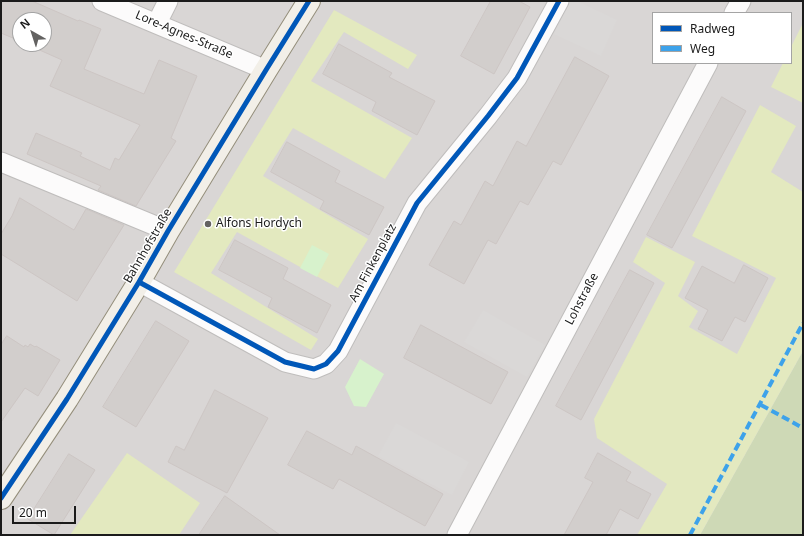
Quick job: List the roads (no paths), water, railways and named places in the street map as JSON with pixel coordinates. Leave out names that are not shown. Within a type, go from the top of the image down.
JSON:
[{"type":"street","name":"Lore-Agnes-Straße","points":[[102,1],[266,70]]},
{"type":"street","points":[[157,23],[168,1]]},
{"type":"street","name":"Bahnhofstraße","points":[[1,498],[67,400],[139,282],[168,231],[309,1]]},
{"type":"street","name":"Am Finkenplatz","points":[[139,282],[285,362],[314,369],[326,364],[338,351],[417,204],[517,78],[559,1]]},
{"type":"street","name":"Lohstraße","points":[[457,535],[707,64]]},
{"type":"street","name":"Bahnhofstraße","points":[[1,162],[168,231]]},
{"type":"place","name":"Alfons Hordych","points":[[208,224]]}]
